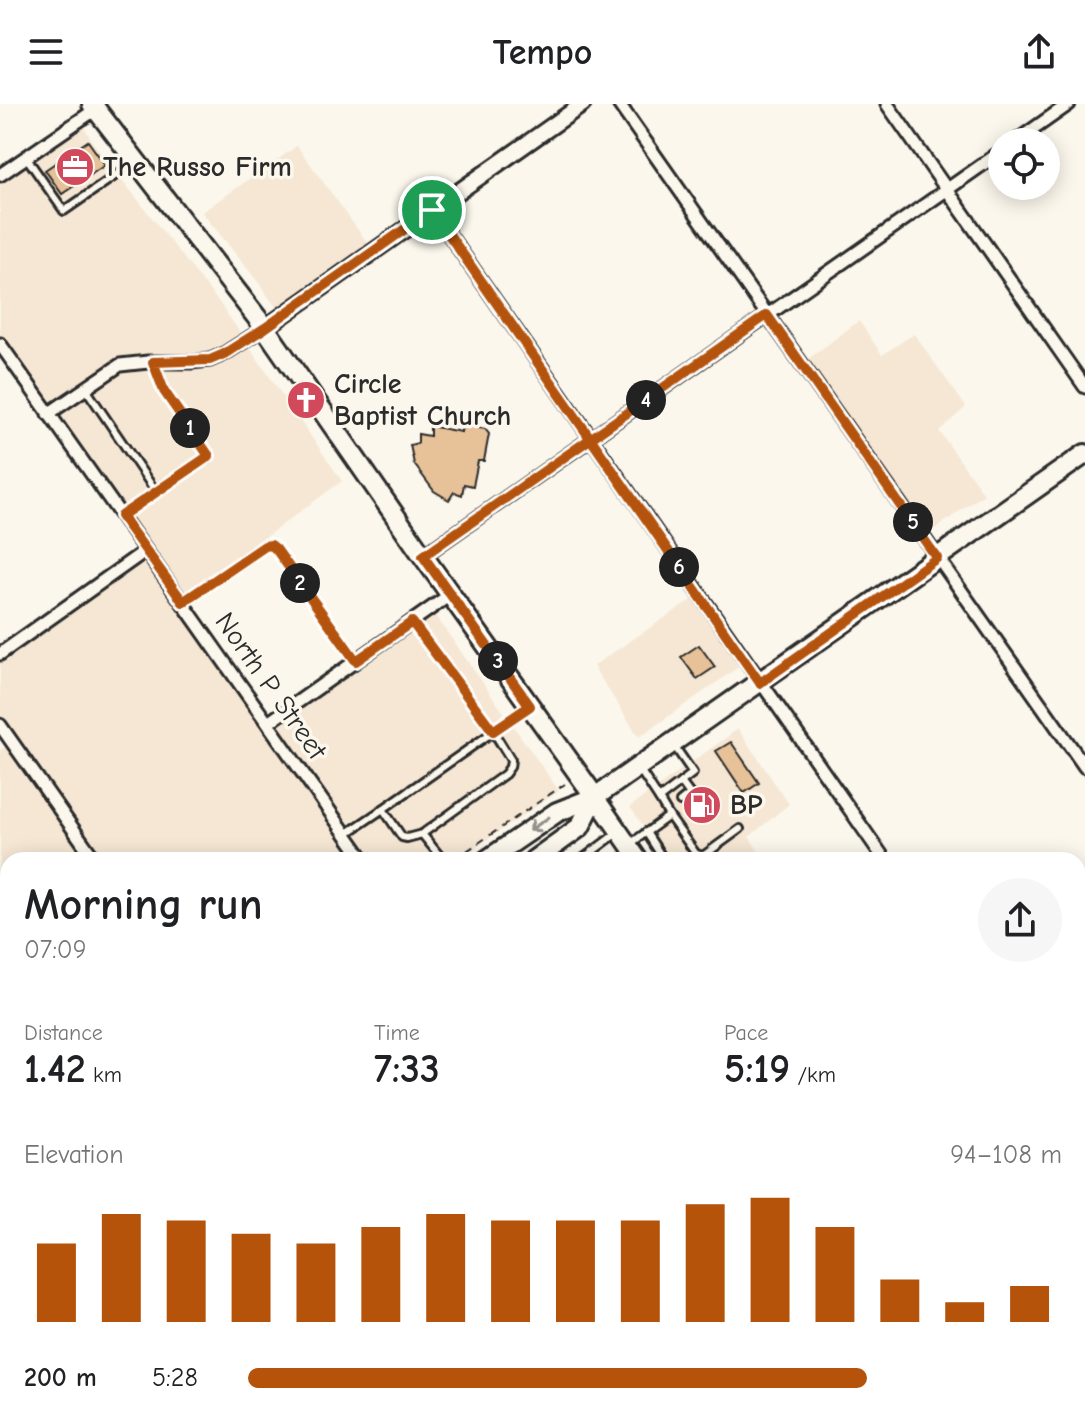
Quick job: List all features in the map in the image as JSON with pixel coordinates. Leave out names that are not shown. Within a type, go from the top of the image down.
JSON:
[{"type":"main road","points":[[97,106],[265,328],[633,852]]},
{"type":"main road","points":[[499,852],[557,812],[595,797],[1085,454]]},
{"type":"main road","points":[[545,852],[580,827],[595,797]]},
{"type":"street","points":[[48,414],[120,365],[210,360],[224,354],[583,104]]},
{"type":"street","points":[[619,104],[1085,767]]},
{"type":"street","points":[[887,104],[1085,387]]},
{"type":"street","points":[[1035,128],[1069,104]]},
{"type":"street","points":[[0,175],[97,106]]},
{"type":"street","points":[[423,556],[988,161]]},
{"type":"street","points":[[432,210],[879,852]]},
{"type":"street","name":"North P Street","points":[[0,344],[358,852]]},
{"type":"street","points":[[0,654],[145,551]]},
{"type":"street","points":[[268,723],[451,594]]},
{"type":"street","points":[[0,725],[4,738],[89,852]]},
{"type":"lane","points":[[26,157],[64,211],[136,161]]},
{"type":"lane","points":[[121,516],[209,456],[164,391],[153,362]]},
{"type":"lane","points":[[86,388],[156,492]]},
{"type":"lane","points":[[183,602],[265,546],[271,545],[356,661]]},
{"type":"lane","points":[[383,809],[402,837],[422,834],[505,774],[510,767],[511,760],[493,731],[412,622]]},
{"type":"lane","points":[[346,835],[530,706]]},
{"type":"lane","points":[[659,799],[693,773],[672,743]]},
{"type":"lane","points":[[638,767],[695,852]]},
{"type":"lane","points":[[681,782],[700,808],[690,815]]},
{"type":"lane","points":[[680,802],[690,794]]},
{"type":"lane","points":[[596,852],[623,838],[646,832],[668,813]]},
{"type":"lane","points":[[708,852],[740,829]]},
{"type":"lane","points":[[646,832],[659,852]]},
{"type":"lane","points":[[422,834],[437,852]]},
{"type":"path","points":[[465,852],[580,775]]},
{"type":"shaded area","points":[[84,127],[93,143],[241,334],[207,353],[119,357],[50,403],[0,333],[0,185]]},
{"type":"shaded area","points":[[297,146],[369,245],[278,310],[202,212]]},
{"type":"shaded area","points":[[859,321],[882,355],[914,334],[966,407],[939,431],[984,494],[929,533],[807,360]]},
{"type":"shaded area","points":[[249,347],[342,481],[186,595],[59,416],[124,372],[211,367]]},
{"type":"shaded area","points":[[145,561],[349,852],[97,852],[0,713],[0,663]]},
{"type":"shaded area","points":[[693,599],[740,666],[639,737],[593,666]]},
{"type":"shaded area","points":[[435,615],[559,791],[469,852],[366,852],[278,725]]},
{"type":"shaded area","points":[[738,729],[789,804],[749,837],[759,852],[661,852],[630,807]]},
{"type":"shaded area","points":[[6,746],[81,852],[0,852],[0,751]]},
{"type":"building","name":"The Russo Firm","points":[[88,141],[105,165],[62,194],[45,170]]},
{"type":"building","points":[[462,425],[485,429],[489,434],[484,461],[478,461],[473,486],[464,484],[462,495],[454,492],[449,500],[434,491],[414,464],[410,445],[418,443],[418,434],[430,436],[430,426],[461,432]]},
{"type":"building","points":[[699,645],[715,667],[697,679],[681,657]]},
{"type":"building","points":[[731,742],[759,783],[744,793],[716,751]]},
{"type":"place","name":"The Russo Firm","points":[[75,167]]},
{"type":"place","name":"Circle Baptist Church","points":[[306,400]]},
{"type":"place","name":"BP","points":[[702,805]]},
{"type":"route","points":[[432,210],[224,354],[210,360],[153,362],[164,391],[209,456],[121,516],[183,602],[265,546],[271,545],[356,661],[412,622],[493,731],[530,706],[423,556],[591,439],[767,315],[937,558],[760,683],[591,439],[432,210]]}]
